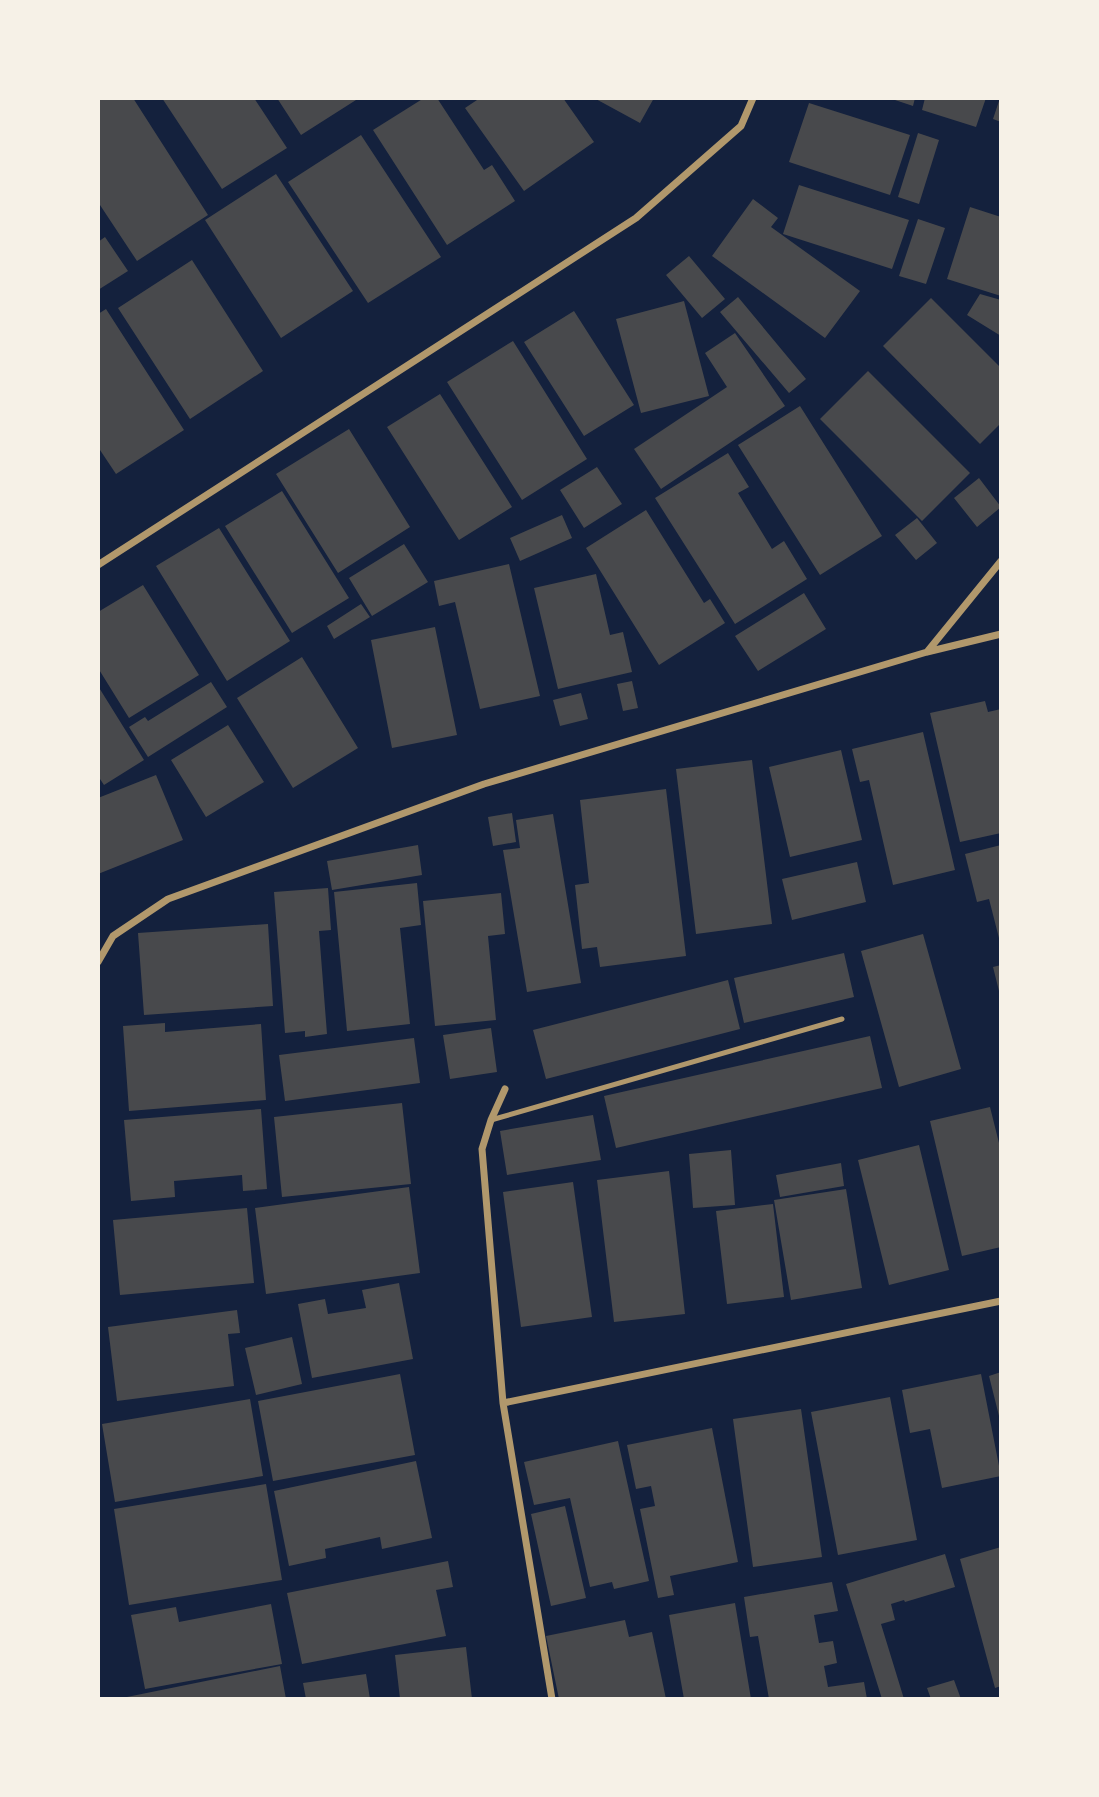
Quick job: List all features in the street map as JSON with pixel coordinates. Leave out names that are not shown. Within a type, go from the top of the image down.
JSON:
[{"type":"street","points":[[98,565],[636,218],[741,126],[753,98]]},
{"type":"street","points":[[927,652],[1001,561]]},
{"type":"street","points":[[98,961],[113,936],[168,899],[484,784],[927,652],[1001,634]]},
{"type":"street","points":[[505,1089],[481,1149],[503,1403],[552,1699]]},
{"type":"street","points":[[503,1403],[1001,1301]]},
{"type":"lane","points":[[491,1120],[842,1019]]},
{"type":"building","points":[[100,98],[133,98],[208,215],[137,261],[98,202]]},
{"type":"building","points":[[162,98],[254,98],[287,148],[222,189]]},
{"type":"building","points":[[277,98],[354,98],[356,100],[301,135]]},
{"type":"building","points":[[424,98],[437,98],[484,170],[492,165],[515,201],[447,245],[373,130]]},
{"type":"building","points":[[480,98],[563,98],[594,142],[524,191],[465,108]]},
{"type":"building","points":[[594,98],[654,98],[640,123]]},
{"type":"building","points":[[889,98],[915,98],[913,106]]},
{"type":"building","points":[[925,98],[986,98],[976,127],[922,110]]},
{"type":"building","points":[[1001,98],[1001,122],[993,119]]},
{"type":"building","points":[[809,103],[910,135],[890,195],[789,162]]},
{"type":"building","points":[[918,133],[939,140],[919,204],[898,197]]},
{"type":"building","points":[[361,135],[441,257],[368,303],[288,182]]},
{"type":"building","points":[[276,174],[353,291],[281,338],[205,220]]},
{"type":"building","points":[[799,185],[909,220],[892,269],[783,234]]},
{"type":"building","points":[[753,199],[778,218],[771,227],[860,291],[825,338],[712,256]]},
{"type":"building","points":[[970,207],[1001,217],[1001,296],[947,279]]},
{"type":"building","points":[[918,219],[945,228],[926,284],[899,276]]},
{"type":"building","points":[[105,237],[128,271],[98,290],[98,242]]},
{"type":"building","points":[[689,256],[725,299],[702,318],[666,275]]},
{"type":"building","points":[[192,260],[263,371],[190,419],[118,308]]},
{"type":"building","points":[[980,294],[1001,300],[1001,336],[967,315]]},
{"type":"building","points":[[738,297],[806,379],[789,393],[720,312]]},
{"type":"building","points":[[931,298],[1001,368],[1001,423],[980,444],[883,346]]},
{"type":"building","points":[[684,301],[709,396],[641,413],[616,319]]},
{"type":"building","points":[[106,309],[184,430],[116,474],[98,447],[98,314]]},
{"type":"building","points":[[574,311],[634,405],[584,436],[524,342]]},
{"type":"building","points":[[735,333],[785,406],[661,489],[634,449],[727,387],[705,353]]},
{"type":"building","points":[[513,341],[587,459],[522,500],[447,382]]},
{"type":"building","points":[[868,371],[970,473],[922,521],[820,419]]},
{"type":"building","points":[[440,394],[512,507],[459,540],[387,427]]},
{"type":"building","points":[[800,406],[882,536],[820,575],[738,445]]},
{"type":"building","points":[[349,429],[410,527],[338,573],[276,474]]},
{"type":"building","points":[[728,453],[749,487],[738,493],[772,549],[784,541],[807,579],[735,624],[655,498]]},
{"type":"building","points":[[597,467],[622,504],[584,528],[560,490]]},
{"type":"building","points":[[979,478],[1001,507],[977,527],[954,498]]},
{"type":"building","points":[[282,491],[349,598],[292,633],[225,526]]},
{"type":"building","points":[[646,510],[704,603],[710,599],[725,623],[659,665],[586,548]]},
{"type":"building","points":[[562,515],[572,538],[520,561],[510,538]]},
{"type":"building","points":[[917,518],[937,543],[916,560],[895,535]]},
{"type":"building","points":[[219,528],[290,641],[227,681],[156,566]]},
{"type":"building","points":[[404,544],[428,582],[372,616],[349,578]]},
{"type":"building","points":[[509,564],[540,696],[480,709],[455,602],[439,606],[434,581]]},
{"type":"building","points":[[596,574],[610,635],[623,632],[632,672],[558,689],[534,588]]},
{"type":"building","points":[[143,585],[199,675],[129,718],[98,668],[98,612]]},
{"type":"building","points":[[804,593],[826,629],[758,671],[735,636]]},
{"type":"building","points":[[361,604],[370,617],[334,639],[327,626]]},
{"type":"building","points":[[435,627],[457,735],[392,748],[371,640]]},
{"type":"building","points":[[302,657],[358,748],[293,788],[237,698]]},
{"type":"building","points":[[632,681],[638,708],[623,711],[617,684]]},
{"type":"building","points":[[211,682],[227,707],[148,757],[129,727],[145,717],[148,721]]},
{"type":"building","points":[[98,686],[144,760],[104,785],[98,776]]},
{"type":"building","points":[[581,693],[588,719],[560,726],[553,700]]},
{"type":"building","points":[[985,701],[988,712],[1001,709],[1001,833],[960,842],[930,713]]},
{"type":"building","points":[[228,725],[264,782],[206,817],[171,760]]},
{"type":"building","points":[[923,732],[955,870],[893,885],[869,780],[860,782],[852,749]]},
{"type":"building","points":[[841,750],[862,840],[790,857],[769,767]]},
{"type":"building","points":[[752,760],[772,924],[696,934],[676,769]]},
{"type":"building","points":[[156,775],[183,840],[98,874],[98,798]]},
{"type":"building","points":[[666,789],[686,956],[600,967],[597,947],[582,949],[575,885],[589,883],[580,800]]},
{"type":"building","points":[[512,813],[516,842],[493,846],[488,817]]},
{"type":"building","points":[[553,814],[581,983],[527,992],[503,850],[520,848],[516,820]]},
{"type":"building","points":[[418,845],[422,875],[332,890],[327,861]]},
{"type":"building","points":[[1001,845],[1000,942],[989,899],[977,902],[965,854]]},
{"type":"building","points":[[857,862],[866,902],[792,920],[782,879]]},
{"type":"building","points":[[417,883],[421,925],[400,928],[410,1024],[347,1031],[334,892]]},
{"type":"building","points":[[328,888],[331,930],[319,931],[327,1034],[305,1037],[305,1031],[285,1033],[274,892]]},
{"type":"building","points":[[501,893],[505,934],[488,936],[496,1020],[435,1026],[423,901]]},
{"type":"building","points":[[268,924],[273,1006],[144,1015],[138,933]]},
{"type":"building","points":[[923,934],[961,1069],[899,1087],[861,951]]},
{"type":"building","points":[[844,953],[854,997],[744,1023],[734,978]]},
{"type":"building","points":[[1001,965],[1001,994],[1000,995],[993,967]]},
{"type":"building","points":[[728,980],[740,1029],[546,1079],[533,1030]]},
{"type":"building","points":[[165,1023],[165,1032],[261,1024],[266,1100],[129,1111],[123,1026]]},
{"type":"building","points":[[491,1028],[497,1072],[450,1079],[443,1035]]},
{"type":"building","points":[[870,1036],[882,1088],[616,1148],[604,1096]]},
{"type":"building","points":[[414,1038],[420,1083],[285,1101],[279,1055]]},
{"type":"building","points":[[402,1103],[411,1184],[282,1197],[274,1117]]},
{"type":"building","points":[[990,1107],[1001,1151],[1001,1247],[962,1256],[930,1121]]},
{"type":"building","points":[[261,1109],[267,1189],[243,1191],[242,1175],[174,1181],[175,1197],[131,1201],[124,1120]]},
{"type":"building","points":[[593,1115],[601,1160],[507,1175],[500,1131]]},
{"type":"building","points":[[919,1145],[949,1270],[889,1285],[858,1160]]},
{"type":"building","points":[[731,1150],[735,1205],[693,1208],[689,1154]]},
{"type":"building","points":[[841,1163],[844,1186],[780,1197],[776,1175]]},
{"type":"building","points":[[669,1171],[685,1314],[614,1322],[597,1180]]},
{"type":"building","points":[[573,1182],[592,1317],[521,1327],[503,1192]]},
{"type":"building","points":[[409,1187],[420,1273],[266,1294],[255,1208]]},
{"type":"building","points":[[846,1189],[862,1288],[791,1300],[774,1200]]},
{"type":"building","points":[[773,1204],[784,1297],[727,1304],[716,1211]]},
{"type":"building","points":[[247,1208],[254,1283],[120,1295],[113,1220]]},
{"type":"building","points":[[399,1283],[413,1359],[312,1378],[298,1304],[325,1299],[328,1314],[366,1308],[362,1290]]},
{"type":"building","points":[[237,1310],[240,1333],[228,1334],[234,1386],[117,1401],[108,1327]]},
{"type":"building","points":[[292,1337],[302,1384],[256,1395],[245,1348]]},
{"type":"building","points":[[1001,1372],[1001,1419],[1000,1420],[989,1376]]},
{"type":"building","points":[[400,1374],[415,1455],[273,1481],[258,1401]]},
{"type":"building","points":[[981,1374],[1001,1476],[942,1488],[930,1429],[910,1433],[902,1390]]},
{"type":"building","points":[[890,1397],[917,1540],[838,1555],[811,1412]]},
{"type":"building","points":[[250,1399],[263,1476],[115,1502],[102,1424]]},
{"type":"building","points":[[801,1409],[822,1557],[753,1567],[733,1419]]},
{"type":"building","points":[[712,1428],[738,1562],[670,1576],[674,1595],[658,1598],[640,1509],[655,1506],[651,1486],[636,1489],[627,1445]]},
{"type":"building","points":[[618,1441],[649,1581],[614,1589],[612,1582],[590,1587],[570,1498],[534,1505],[524,1462]]},
{"type":"building","points":[[416,1461],[432,1538],[382,1549],[380,1537],[325,1549],[326,1558],[289,1566],[274,1491]]},
{"type":"building","points":[[266,1484],[282,1580],[129,1605],[114,1509]]},
{"type":"building","points":[[565,1506],[586,1598],[551,1606],[531,1514]]},
{"type":"building","points":[[1001,1547],[1001,1686],[995,1688],[960,1559]]},
{"type":"building","points":[[945,1554],[955,1587],[891,1604],[895,1620],[881,1624],[904,1699],[882,1699],[846,1584]]},
{"type":"building","points":[[448,1561],[453,1587],[436,1590],[446,1636],[302,1664],[287,1593]]},
{"type":"building","points":[[832,1582],[838,1611],[814,1615],[819,1643],[833,1641],[837,1663],[824,1666],[828,1687],[864,1682],[867,1699],[769,1699],[758,1636],[750,1637],[744,1597]]},
{"type":"building","points":[[735,1603],[751,1699],[684,1699],[669,1615]]},
{"type":"building","points":[[271,1604],[282,1664],[145,1689],[131,1615],[176,1607],[179,1622]]},
{"type":"building","points":[[625,1620],[629,1637],[652,1632],[666,1699],[559,1699],[546,1636]]},
{"type":"building","points":[[466,1647],[472,1699],[400,1699],[395,1655]]},
{"type":"building","points":[[280,1666],[286,1699],[122,1699],[122,1698]]},
{"type":"building","points":[[366,1674],[370,1699],[306,1699],[303,1683]]},
{"type":"building","points":[[954,1680],[961,1699],[931,1699],[927,1688]]}]
